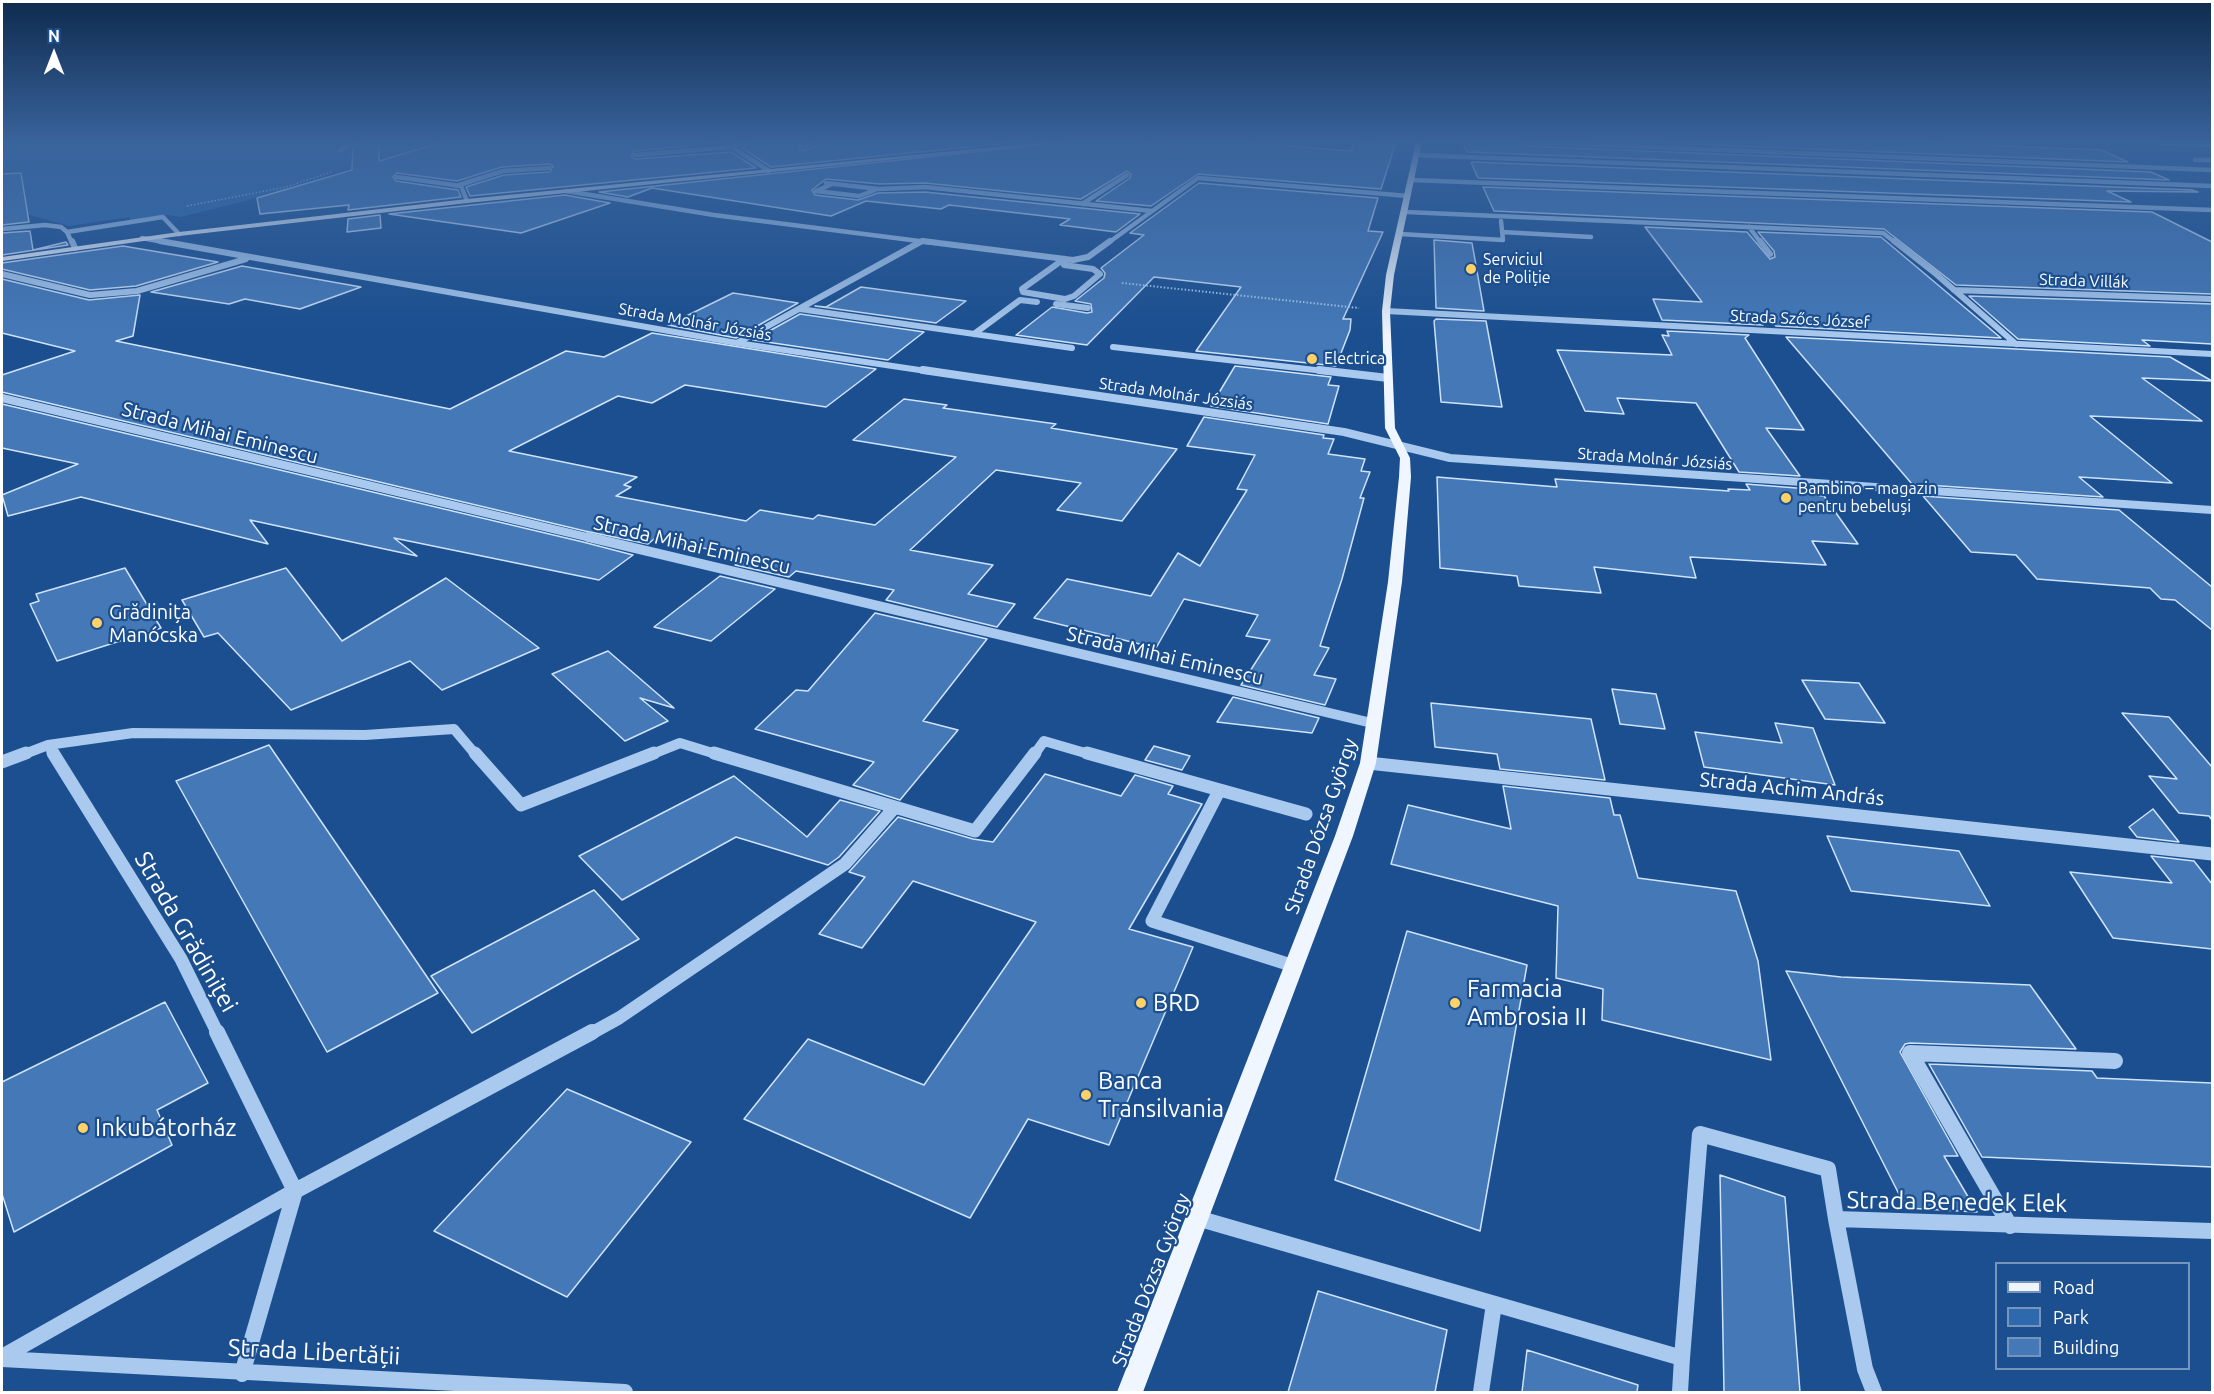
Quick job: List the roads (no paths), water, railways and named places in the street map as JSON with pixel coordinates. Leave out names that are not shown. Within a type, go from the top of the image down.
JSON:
[{"type":"main road","points":[[2,259],[142,238],[412,207]]},
{"type":"main road","name":"Strada Dózsa György","points":[[1130,1392],[1344,836],[1368,763],[1376,724],[1395,582],[1405,477],[1405,458],[1401,446],[1391,434],[1386,311],[1390,275],[1406,207]]},
{"type":"street","points":[[671,207],[1064,259],[1088,257],[1157,207]]},
{"type":"street","points":[[1113,207],[1152,211]]},
{"type":"street","points":[[1530,207],[1749,227],[1883,233],[2016,344]]},
{"type":"street","points":[[2043,207],[2212,210]]},
{"type":"street","points":[[67,232],[163,217],[178,234]]},
{"type":"street","points":[[1400,234],[1503,240],[1501,221]]},
{"type":"street","points":[[2,229],[45,225],[61,227],[67,232],[75,248]]},
{"type":"street","points":[[1749,227],[1770,254]]},
{"type":"street","points":[[1502,232],[1591,237]]},
{"type":"street","name":"Strada Molnár Józsiás","points":[[142,238],[737,343],[1344,432],[1450,458],[2212,510]]},
{"type":"street","points":[[737,343],[922,242]]},
{"type":"street","points":[[2,274],[90,295],[137,291],[249,258]]},
{"type":"street","points":[[1056,264],[1093,269],[1100,274],[1074,296],[1065,299],[1023,292],[1022,289],[1056,264],[1064,259]]},
{"type":"street","name":"Strada Villák","points":[[1954,290],[2212,299]]},
{"type":"street","points":[[974,334],[1020,300],[1088,308]]},
{"type":"street","points":[[800,309],[1072,348]]},
{"type":"street","name":"Strada Szőcs József","points":[[1386,311],[2212,354]]},
{"type":"street","points":[[1113,347],[1388,378]]},
{"type":"street","name":"Strada Mihai Eminescu","points":[[2,398],[1376,724]]},
{"type":"street","points":[[2,762],[48,745],[133,733],[365,735],[454,729],[521,806],[680,743],[975,831],[1044,741],[1306,814]]},
{"type":"street","name":"Strada Grădiniței","points":[[48,745],[181,959],[295,1191]]},
{"type":"street","name":"Strada Achim András","points":[[1368,763],[2212,854]]},
{"type":"street","points":[[1219,791],[1152,921],[1294,966]]},
{"type":"street","points":[[2,1358],[295,1191],[619,1018],[845,864],[895,807]]},
{"type":"street","points":[[2010,1226],[1910,1053],[2115,1061]]},
{"type":"street","points":[[1680,1392],[1700,1134],[1828,1168],[1836,1219]]},
{"type":"street","points":[[242,1374],[295,1191]]},
{"type":"street","points":[[1197,1218],[1682,1358]]},
{"type":"street","name":"Strada Benedek Elek","points":[[1874,1392],[1865,1369],[1836,1219],[2010,1226],[2212,1230]]},
{"type":"street","points":[[1480,1392],[1494,1304]]},
{"type":"street","name":"Strada Libertății","points":[[2,1358],[242,1374],[625,1392]]},
{"type":"place","name":"Serviciul de Poliție","points":[[1471,269]]},
{"type":"place","name":"Electrica","points":[[1312,359]]},
{"type":"place","name":"Bambino – magazin pentru bebeluși","points":[[1786,498]]},
{"type":"place","name":"Grădinița Manócska","points":[[97,623]]},
{"type":"place","name":"BRD","points":[[1141,1003]]},
{"type":"place","name":"Farmacia Ambrosia II","points":[[1455,1003]]},
{"type":"place","name":"Banca Transilvania","points":[[1086,1095]]},
{"type":"place","name":"Inkubátorház","points":[[83,1128]]}]
